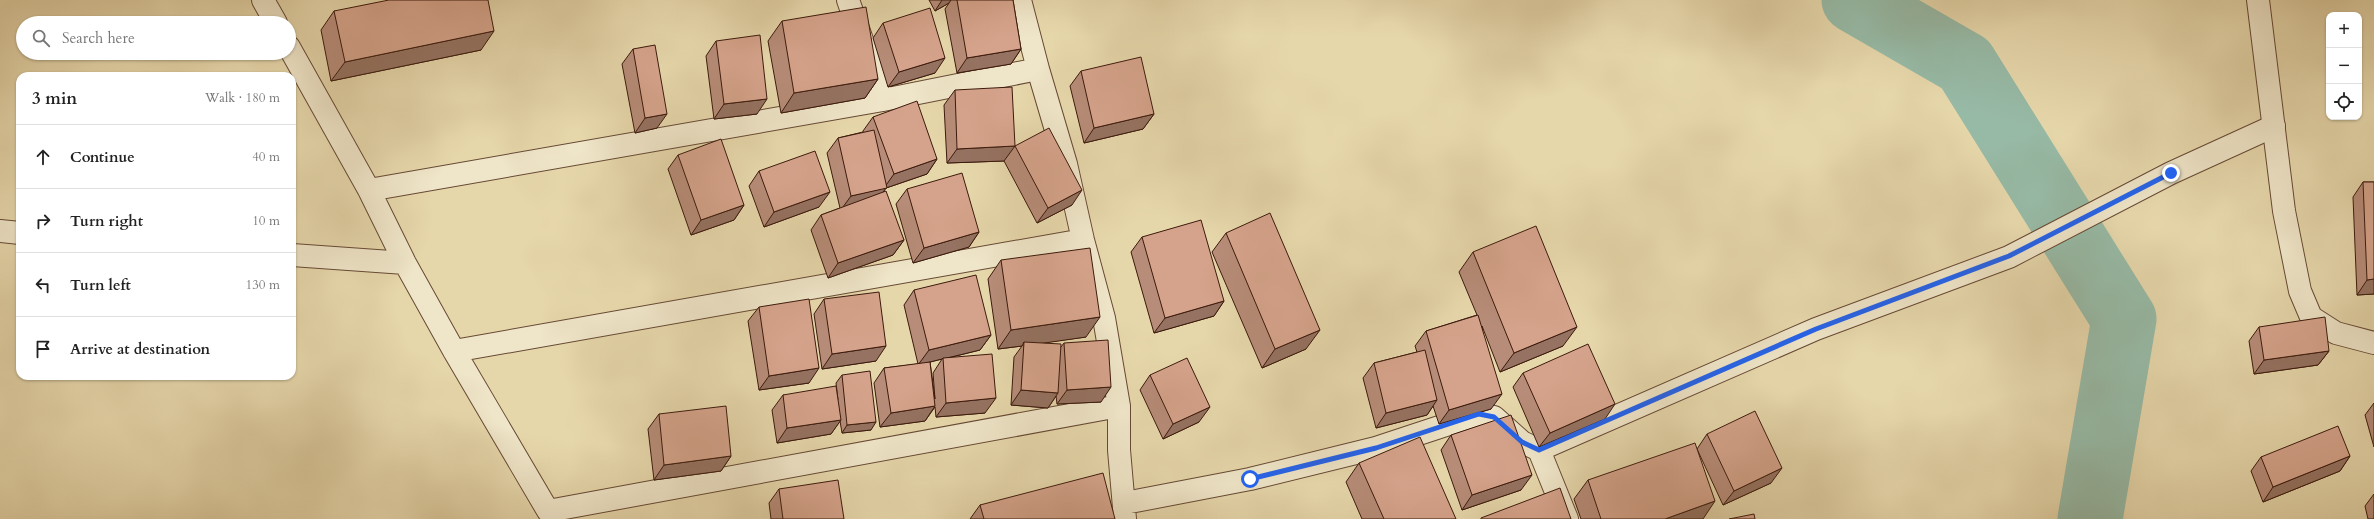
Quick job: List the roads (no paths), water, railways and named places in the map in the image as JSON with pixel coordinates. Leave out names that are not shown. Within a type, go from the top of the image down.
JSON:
[{"type":"street","points":[[263,0],[272,16]]},
{"type":"street","points":[[848,0],[883,100]]},
{"type":"street","points":[[1020,0],[1038,69],[1066,164],[1082,240],[1104,318],[1119,406],[1119,450],[1125,511],[1376,448],[1479,414],[1494,417],[1522,442],[1539,450],[1567,519]]},
{"type":"street","points":[[2258,0],[2284,210],[2300,290],[2311,317],[2336,332],[2374,343]]},
{"type":"street","points":[[296,60],[369,190],[406,263],[454,351],[551,515],[1119,406]]},
{"type":"street","points":[[369,190],[883,100],[1038,69]]},
{"type":"street","points":[[1539,450],[1816,329],[2009,256],[2171,173],[2274,126]]},
{"type":"street","points":[[0,231],[16,233]]},
{"type":"street","points":[[454,351],[1082,240]]},
{"type":"street","points":[[296,255],[406,263]]},
{"type":"waterway","points":[[1854,0],[1965,64],[2124,319],[2090,519]]}]
